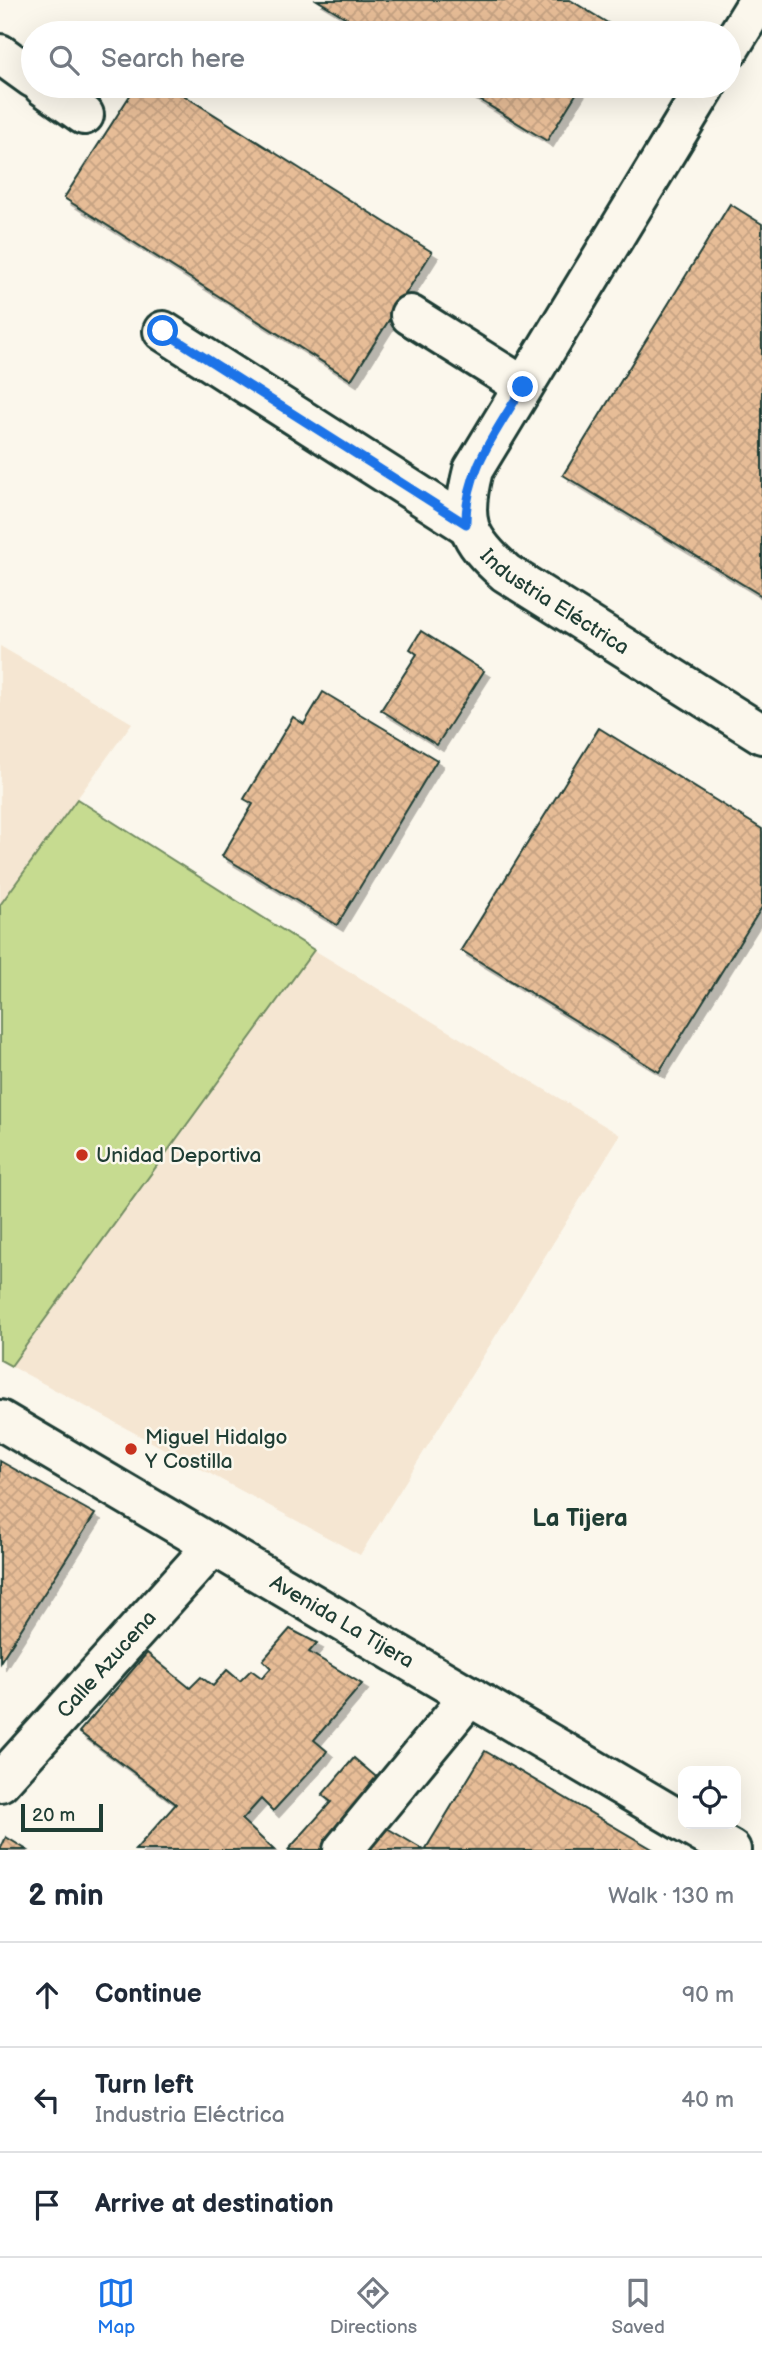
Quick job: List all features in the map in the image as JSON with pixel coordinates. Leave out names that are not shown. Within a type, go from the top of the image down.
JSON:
[{"type":"street","points":[[741,29],[759,0]]},
{"type":"street","points":[[0,54],[21,69]]},
{"type":"street","points":[[61,98],[84,115]]},
{"type":"street","points":[[466,524],[465,499],[473,470],[699,98]]},
{"type":"street","points":[[410,315],[523,387]]},
{"type":"street","points":[[163,331],[466,524]]},
{"type":"street","name":"Industria Eléctrica","points":[[466,524],[484,554],[506,573],[762,734]]},
{"type":"street","name":"Avenida La Tijera","points":[[0,1420],[678,1819]]},
{"type":"street","name":"Calle Azucena","points":[[1,1779],[213,1546]]},
{"type":"street","points":[[343,1850],[470,1696]]},
{"type":"street","name":"Avenida La Tijera","points":[[695,1829],[731,1850]]},
{"type":"shaded area","points":[[0,646],[132,723],[0,905]]},
{"type":"shaded area","points":[[314,950],[620,1135],[360,1555],[11,1366]]},
{"type":"green space","name":"Unidad Deportiva","points":[[77,799],[314,950],[11,1366],[0,1360],[0,905]]},
{"type":"building","points":[[317,0],[570,0],[604,21],[351,21]]},
{"type":"building","points":[[128,98],[188,98],[432,252],[351,380],[64,198]]},
{"type":"building","points":[[477,98],[574,98],[547,141]]},
{"type":"building","points":[[730,204],[762,224],[762,596],[563,475]]},
{"type":"building","points":[[421,631],[484,671],[437,745],[381,710],[417,654],[410,649]]},
{"type":"building","points":[[323,692],[437,760],[337,925],[222,856],[253,804],[244,799],[293,717],[304,724]]},
{"type":"building","points":[[599,728],[762,829],[762,907],[659,1072],[461,950]]},
{"type":"building","points":[[0,1461],[95,1514],[0,1662]]},
{"type":"building","points":[[290,1629],[317,1643],[309,1652],[362,1684],[314,1740],[327,1751],[322,1758],[273,1811],[261,1799],[242,1820],[274,1850],[135,1850],[176,1804],[79,1732],[147,1653],[190,1688],[201,1677],[213,1686],[227,1670],[240,1681],[251,1670],[262,1678],[271,1668],[263,1660]]},
{"type":"building","points":[[485,1751],[654,1850],[425,1850]]},
{"type":"building","points":[[354,1758],[381,1781],[320,1850],[288,1850],[331,1802],[322,1795]]},
{"type":"building","points":[[387,1828],[424,1850],[367,1850]]},
{"type":"building","points":[[6,1837],[27,1850],[0,1850]]},
{"type":"place","name":"Unidad Deportiva","points":[[82,1155]]},
{"type":"place","name":"Miguel Hidalgo Y Costilla","points":[[131,1449]]},
{"type":"district","name":"La Tijera","points":[[580,1518]]},
{"type":"route","points":[[163,331],[466,524],[465,499],[473,470],[523,387]]}]
